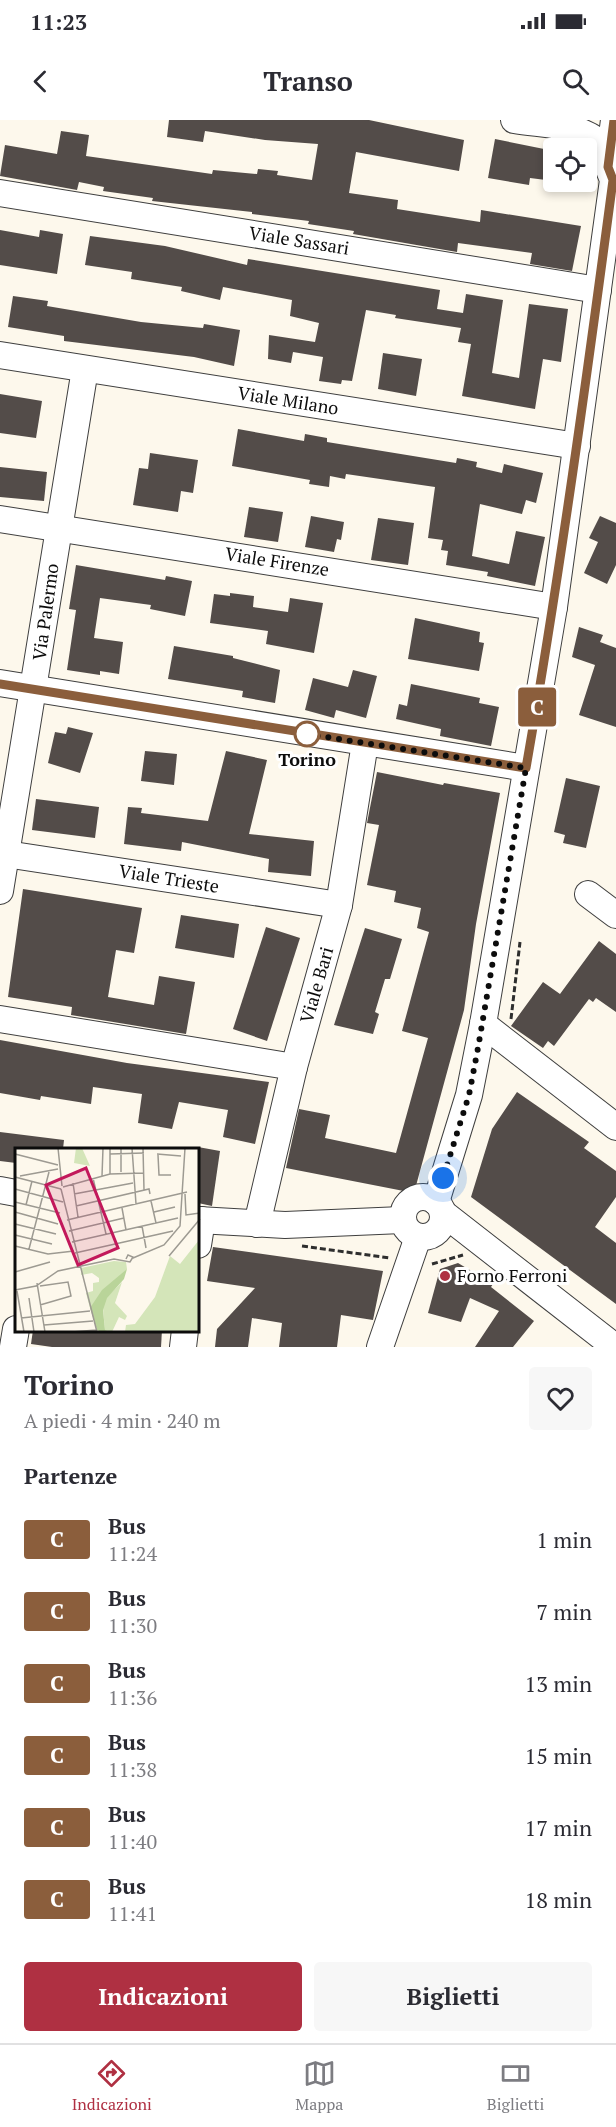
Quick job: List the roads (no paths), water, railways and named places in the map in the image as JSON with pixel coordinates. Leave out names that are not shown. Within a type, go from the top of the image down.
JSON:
[{"type":"street","points":[[514,120],[586,132],[600,141],[613,170]]},
{"type":"street","points":[[200,1228],[257,1224],[410,1228],[426,1238],[436,1233],[442,1225],[440,1208],[469,1095],[483,1024],[554,607],[577,446],[605,322],[598,290],[613,170],[614,120],[609,120]]},
{"type":"street","name":"Viale Sassari","points":[[0,193],[598,290]]},
{"type":"street","name":"Viale Milano","points":[[0,355],[577,446]]},
{"type":"street","name":"Via Palermo","points":[[0,891],[3,854],[34,689],[85,369]]},
{"type":"street","name":"Viale Firenze","points":[[0,519],[554,607]]},
{"type":"street","points":[[0,684],[526,768]]},
{"type":"street","name":"Viale Bari","points":[[257,1224],[294,1067],[339,905],[365,743]]},
{"type":"street","name":"Viale Trieste","points":[[3,854],[339,905]]},
{"type":"street","points":[[588,894],[616,915]]},
{"type":"street","points":[[0,1019],[294,1067]]},
{"type":"street","points":[[483,1024],[616,1127]]},
{"type":"street","points":[[0,1190],[15,1193]]},
{"type":"street","points":[[380,1347],[410,1228],[405,1206],[413,1199],[425,1197],[615,1347]]},
{"type":"street","points":[[13,1347],[16,1332]]},
{"type":"street","points":[[183,1347],[185,1332]]},
{"type":"place","name":"Torino","points":[[307,734]]},
{"type":"place","name":"Forno Ferroni","points":[[445,1276]]}]
